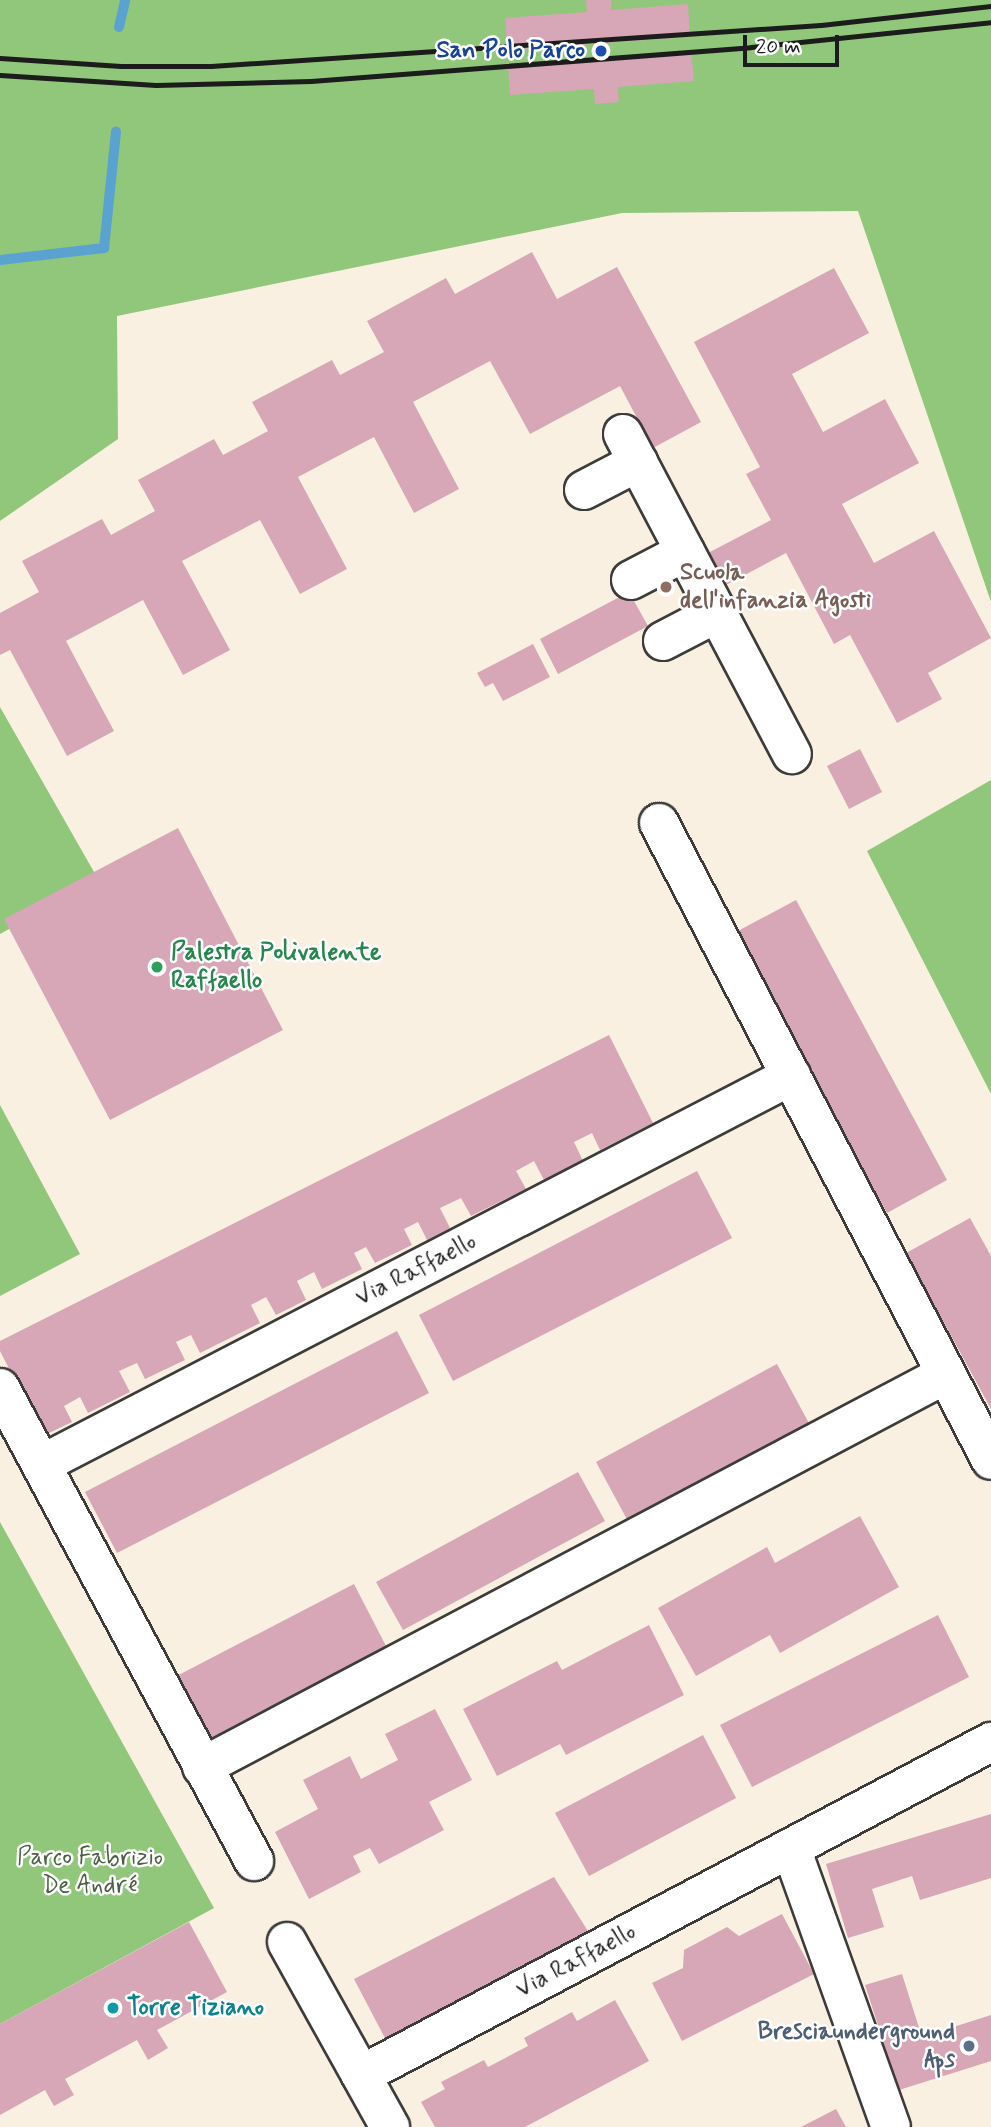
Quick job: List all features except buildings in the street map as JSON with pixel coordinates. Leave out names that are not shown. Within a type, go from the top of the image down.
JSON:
[{"type":"street","points":[[584,490],[631,448],[792,754]]},
{"type":"street","points":[[631,580],[685,552]]},
{"type":"street","points":[[663,641],[717,613]]},
{"type":"street","points":[[659,824],[991,1460]]},
{"type":"street","name":"Via Raffaello","points":[[42,1464],[790,1076]]},
{"type":"street","points":[[202,1768],[946,1374]]},
{"type":"street","points":[[0,1388],[254,1861]]},
{"type":"street","name":"Via Raffaello","points":[[361,2075],[991,1742]]},
{"type":"street","points":[[791,1848],[891,2127]]},
{"type":"street","points":[[287,1941],[390,2127]]},
{"type":"green space","points":[[0,0],[991,0],[991,602],[858,211],[622,213],[117,316],[118,439],[0,521]]},
{"type":"green space","points":[[0,707],[98,879],[0,934]]},
{"type":"green space","points":[[991,780],[991,1094],[867,851]]},
{"type":"green space","points":[[0,1105],[80,1254],[0,1296]]},
{"type":"green space","name":"Parco Fabrizio De André","points":[[0,1522],[214,1908],[0,2024]]},
{"type":"waterway","points":[[119,27],[125,0]]},
{"type":"waterway","points":[[0,260],[104,248],[116,132]]},
{"type":"railway","points":[[0,58],[121,66],[211,66],[821,25],[991,6]]},
{"type":"railway","points":[[0,75],[156,85],[311,81],[751,47],[991,22]]},
{"type":"place","name":"San Polo Parco","points":[[601,51]]},
{"type":"place","name":"Scuola dell'infanzia Agosti","points":[[666,587]]},
{"type":"place","name":"Palestra Polivalente Raffaello","points":[[157,967]]},
{"type":"place","name":"Torre Tiziano","points":[[113,2008]]},
{"type":"place","name":"Bresciaunderground Aps","points":[[969,2046]]}]
